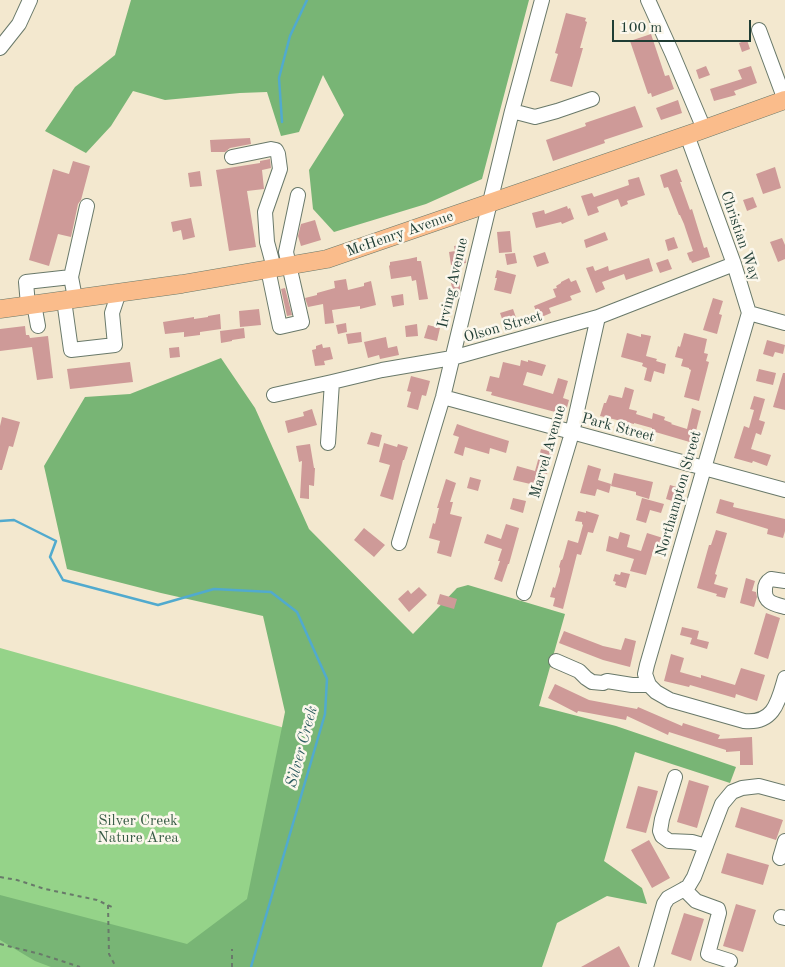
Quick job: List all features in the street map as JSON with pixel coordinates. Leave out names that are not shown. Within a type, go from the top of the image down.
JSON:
[{"type":"main road","name":"McHenry Avenue","points":[[0,309],[182,284],[327,259],[785,100]]},
{"type":"street","points":[[0,48],[19,24],[30,0]]},
{"type":"street","name":"Irving Avenue","points":[[400,543],[443,397],[489,203],[542,0]]},
{"type":"street","points":[[648,0],[704,129]]},
{"type":"street","points":[[759,30],[785,100]]},
{"type":"street","points":[[512,111],[535,117],[592,99]]},
{"type":"street","name":"Christian Way","points":[[687,135],[734,264],[749,313]]},
{"type":"street","points":[[232,157],[271,149],[276,150],[278,154],[280,169],[265,212],[267,242],[277,267]]},
{"type":"street","points":[[277,267],[286,252],[298,195]]},
{"type":"street","points":[[87,206],[66,300],[71,350],[115,345],[112,313],[119,292]]},
{"type":"street","name":"Olson Street","points":[[274,395],[382,370],[452,358],[598,318],[734,264]]},
{"type":"street","points":[[38,326],[26,282],[71,277]]},
{"type":"street","points":[[56,279],[66,300]]},
{"type":"street","points":[[749,313],[785,323]]},
{"type":"street","name":"Northampton Street","points":[[649,685],[646,665],[749,313]]},
{"type":"street","name":"Marvel Avenue","points":[[524,593],[572,433],[598,318]]},
{"type":"street","points":[[328,443],[332,382]]},
{"type":"street","name":"Park Street","points":[[443,397],[785,490]]},
{"type":"street","points":[[785,581],[771,579],[767,582],[764,593],[770,603],[785,607]]},
{"type":"street","points":[[556,661],[579,671],[592,682],[603,683],[607,681],[632,685],[649,685],[670,700],[744,721],[762,719],[772,712],[784,685]]},
{"type":"street","points":[[675,777],[660,831],[669,841],[692,842],[706,846]]},
{"type":"street","points":[[646,967],[664,904],[668,898],[688,887],[694,877],[722,804],[732,792],[742,788],[759,786],[785,793]]},
{"type":"street","points":[[780,858],[785,841]]},
{"type":"street","points":[[684,889],[696,901],[718,909],[720,913],[708,954],[730,960]]},
{"type":"path","points":[[0,878],[17,880],[45,889],[96,900],[114,908]]},
{"type":"path","points":[[108,905],[109,954],[116,967]]},
{"type":"path","points":[[0,944],[80,967]]},
{"type":"path","points":[[232,949],[232,967]]},
{"type":"green space","points":[[131,0],[529,0],[482,179],[426,204],[334,232],[313,209],[309,170],[344,115],[323,75],[299,132],[281,136],[267,92],[165,100],[133,91],[111,126],[86,153],[45,131],[75,87],[115,55]]},
{"type":"green space","points":[[221,358],[255,408],[309,529],[413,634],[457,588],[468,585],[565,614],[539,706],[616,726],[736,767],[730,783],[635,752],[604,861],[642,888],[647,904],[607,896],[557,923],[542,967],[51,967],[35,961],[0,940],[0,895],[187,944],[247,899],[285,712],[263,616],[67,569],[44,466],[85,397],[130,394]]},
{"type":"green space","name":"Silver Creek Nature Area","points":[[0,648],[338,743],[275,967],[0,967]]},
{"type":"building","points":[[566,13],[586,18],[585,21],[587,22],[580,48],[583,48],[572,87],[550,81],[558,54],[555,53]]},
{"type":"building","points":[[651,34],[665,76],[669,75],[674,89],[652,97],[651,93],[648,94],[630,41]]},
{"type":"building","points":[[747,40],[750,49],[742,52],[739,43]]},
{"type":"building","points":[[706,66],[710,75],[699,79],[696,70]]},
{"type":"building","points":[[751,66],[757,83],[734,91],[736,95],[714,101],[710,89],[742,79],[738,70]]},
{"type":"building","points":[[678,100],[682,113],[661,120],[656,108]]},
{"type":"building","points":[[635,106],[643,127],[604,140],[605,143],[553,161],[546,140],[586,126],[585,123]]},
{"type":"building","points":[[250,138],[251,144],[230,148],[225,152],[211,152],[210,140]]},
{"type":"building","points":[[270,159],[271,168],[262,170],[264,189],[247,191],[256,247],[229,251],[216,170],[260,163],[260,161]]},
{"type":"building","points":[[73,161],[90,166],[81,200],[78,204],[71,237],[58,234],[49,266],[29,260],[53,169],[69,174]]},
{"type":"building","points":[[775,167],[781,188],[763,194],[756,174]]},
{"type":"building","points":[[677,169],[704,248],[707,247],[710,257],[692,263],[687,253],[693,251],[684,224],[668,187],[664,188],[660,175]]},
{"type":"building","points":[[200,171],[202,186],[190,187],[188,173]]},
{"type":"building","points":[[639,177],[645,195],[627,201],[628,204],[621,207],[618,199],[597,207],[599,212],[588,216],[581,196],[592,193],[594,197],[629,185],[628,180]]},
{"type":"building","points":[[753,197],[757,207],[747,211],[743,200]]},
{"type":"building","points":[[567,206],[568,209],[570,208],[574,219],[562,224],[561,222],[536,228],[532,213],[544,210],[545,214]]},
{"type":"building","points":[[191,218],[195,237],[183,240],[181,230],[173,232],[171,222]]},
{"type":"building","points":[[315,220],[321,240],[301,246],[298,236],[301,224]]},
{"type":"building","points":[[510,231],[512,252],[499,253],[497,232]]},
{"type":"building","points":[[605,232],[608,240],[586,248],[584,240]]},
{"type":"building","points":[[674,237],[678,248],[668,251],[665,240]]},
{"type":"building","points":[[782,238],[785,245],[785,259],[778,262],[770,242]]},
{"type":"building","points":[[463,245],[466,263],[451,265],[449,252],[455,251],[454,246]]},
{"type":"building","points":[[545,252],[549,263],[537,267],[533,256]]},
{"type":"building","points":[[515,253],[517,263],[507,265],[505,254]]},
{"type":"building","points":[[417,257],[417,261],[421,261],[428,299],[419,300],[416,280],[412,281],[411,276],[391,279],[390,262]]},
{"type":"building","points":[[649,258],[653,271],[626,280],[624,274],[602,282],[605,289],[596,293],[586,268],[593,266],[595,271],[608,266],[609,271]]},
{"type":"building","points":[[668,259],[672,269],[660,273],[656,263]]},
{"type":"building","points":[[497,270],[516,275],[511,294],[494,290]]},
{"type":"building","points":[[459,278],[460,290],[453,292],[450,279]]},
{"type":"building","points":[[569,278],[571,282],[576,280],[581,292],[570,296],[572,300],[549,308],[551,313],[539,318],[534,306],[556,297],[553,289]]},
{"type":"building","points":[[346,279],[348,290],[364,286],[364,283],[371,281],[376,305],[360,309],[360,306],[332,310],[334,323],[325,324],[323,304],[308,307],[305,298],[335,288],[334,281]]},
{"type":"building","points":[[285,288],[292,315],[287,316],[281,289]]},
{"type":"building","points":[[403,294],[404,305],[393,307],[391,296]]},
{"type":"building","points":[[713,298],[723,301],[719,314],[722,315],[717,334],[703,330]]},
{"type":"building","points":[[259,309],[261,325],[240,327],[239,311]]},
{"type":"building","points":[[513,309],[519,326],[506,330],[500,313]]},
{"type":"building","points":[[220,314],[221,329],[200,332],[200,335],[184,337],[184,332],[165,334],[163,322]]},
{"type":"building","points":[[346,323],[347,332],[338,334],[336,325]]},
{"type":"building","points":[[417,324],[418,336],[406,337],[405,326]]},
{"type":"building","points":[[428,325],[440,328],[437,341],[424,338]]},
{"type":"building","points":[[25,326],[26,335],[29,335],[30,338],[48,336],[53,378],[37,380],[32,347],[0,351],[0,329]]},
{"type":"building","points":[[244,328],[245,338],[221,343],[220,331]]},
{"type":"building","points":[[361,332],[362,342],[348,344],[346,334]]},
{"type":"building","points":[[627,333],[641,337],[641,334],[651,336],[646,356],[666,364],[664,374],[654,371],[651,382],[644,380],[647,368],[642,366],[643,363],[621,357]]},
{"type":"building","points":[[684,333],[707,339],[704,353],[708,354],[706,361],[709,362],[699,401],[684,397],[691,370],[681,366],[683,359],[675,357]]},
{"type":"building","points":[[386,337],[388,348],[397,346],[399,355],[380,359],[379,355],[368,358],[364,342]]},
{"type":"building","points":[[767,340],[785,345],[783,354],[775,352],[773,357],[763,354]]},
{"type":"building","points":[[322,344],[323,348],[330,347],[333,359],[324,361],[325,365],[315,366],[312,350]]},
{"type":"building","points":[[179,347],[180,357],[170,358],[169,348]]},
{"type":"building","points":[[521,360],[546,365],[542,376],[527,372],[523,385],[553,394],[558,378],[568,381],[563,398],[569,400],[566,411],[560,409],[559,413],[491,395],[492,392],[486,391],[490,376],[499,378],[503,362],[520,366]]},
{"type":"building","points":[[130,362],[133,382],[70,389],[67,369]]},
{"type":"building","points":[[759,369],[776,373],[773,385],[756,381]]},
{"type":"building","points":[[783,373],[785,373],[785,410],[773,407]]},
{"type":"building","points":[[411,376],[430,381],[426,396],[422,395],[418,410],[407,407],[411,392],[407,391]]},
{"type":"building","points":[[625,387],[634,390],[629,409],[637,411],[636,414],[652,419],[653,413],[665,417],[664,420],[671,424],[687,429],[692,408],[701,411],[693,443],[652,431],[652,428],[600,416],[609,395],[622,398]]},
{"type":"building","points":[[754,396],[765,399],[759,420],[765,422],[761,435],[756,433],[751,449],[771,455],[767,466],[753,461],[752,463],[734,458],[744,426],[749,428],[754,410],[750,409]]},
{"type":"building","points":[[312,409],[317,425],[288,433],[285,421],[304,416],[303,412]]},
{"type":"building","points":[[2,417],[20,422],[13,447],[9,446],[2,470],[0,470],[0,426]]},
{"type":"building","points":[[457,424],[509,441],[506,453],[490,448],[489,454],[465,447],[463,456],[454,453],[459,437],[453,435]]},
{"type":"building","points":[[371,432],[382,435],[379,447],[367,444]]},
{"type":"building","points":[[384,443],[397,447],[398,444],[408,447],[393,500],[380,496],[390,465],[379,462]]},
{"type":"building","points":[[310,444],[315,468],[314,486],[309,485],[309,499],[300,498],[302,461],[299,462],[296,446]]},
{"type":"building","points":[[541,449],[553,452],[547,474],[542,473],[539,486],[513,480],[517,466],[535,471]]},
{"type":"building","points":[[588,465],[601,469],[598,480],[611,484],[609,493],[597,489],[595,496],[580,493]]},
{"type":"building","points":[[614,473],[653,482],[649,499],[636,495],[636,492],[611,486]]},
{"type":"building","points":[[470,477],[481,480],[478,491],[467,488]]},
{"type":"building","points":[[446,479],[456,483],[450,502],[453,502],[450,514],[462,517],[451,557],[437,553],[440,541],[429,538],[433,523],[435,524],[439,508],[437,508]]},
{"type":"building","points":[[670,485],[680,488],[676,502],[666,499]]},
{"type":"building","points":[[513,498],[526,501],[523,513],[510,509]]},
{"type":"building","points":[[642,498],[664,504],[661,513],[650,510],[646,523],[636,520]]},
{"type":"building","points":[[720,499],[734,503],[733,507],[785,519],[783,538],[767,534],[768,529],[716,513]]},
{"type":"building","points":[[578,511],[599,515],[593,533],[588,532],[581,555],[577,554],[563,609],[553,606],[555,598],[550,597],[553,587],[555,588],[560,571],[559,567],[568,540],[578,543],[583,525],[582,522],[575,521]]},
{"type":"building","points":[[506,524],[519,528],[502,582],[494,579],[502,549],[484,543],[487,534],[501,539]]},
{"type":"building","points":[[364,528],[385,545],[374,557],[354,540]]},
{"type":"building","points":[[716,530],[727,533],[715,574],[717,575],[714,584],[728,588],[725,598],[697,588],[709,545],[711,545]]},
{"type":"building","points":[[620,532],[630,535],[627,547],[641,551],[647,533],[663,538],[660,549],[654,548],[646,575],[630,571],[634,559],[606,551],[609,536],[618,539]]},
{"type":"building","points":[[621,572],[630,574],[626,588],[615,585],[616,582],[613,581],[615,574],[620,575]]},
{"type":"building","points":[[746,578],[755,581],[752,591],[756,592],[757,597],[754,607],[740,603]]},
{"type":"building","points":[[419,587],[427,595],[409,612],[398,599],[408,590],[411,594]]},
{"type":"building","points":[[440,594],[457,599],[454,609],[437,604]]},
{"type":"building","points":[[766,613],[780,618],[768,659],[754,654]]},
{"type":"building","points":[[682,627],[699,631],[697,639],[709,642],[707,649],[690,644],[692,638],[680,635]]},
{"type":"building","points":[[564,631],[603,646],[621,650],[625,638],[636,641],[630,667],[603,660],[559,643]]},
{"type":"building","points":[[671,654],[684,658],[680,672],[701,678],[701,675],[735,685],[741,668],[765,675],[757,701],[736,694],[735,698],[690,685],[689,687],[664,681]]},
{"type":"building","points":[[555,684],[589,700],[637,709],[638,707],[682,726],[683,723],[720,735],[718,739],[752,737],[753,765],[740,765],[740,751],[726,752],[726,750],[669,732],[668,735],[627,716],[626,720],[578,711],[577,713],[548,698]]},
{"type":"building","points":[[689,780],[709,786],[697,828],[677,822]]},
{"type":"building","points":[[638,786],[658,791],[646,833],[626,828]]},
{"type":"building","points":[[741,807],[783,820],[776,840],[735,827]]},
{"type":"building","points":[[649,840],[670,878],[652,888],[631,850]]},
{"type":"building","points":[[727,853],[769,865],[763,885],[721,873]]},
{"type":"building","points":[[736,904],[756,910],[743,952],[723,946]]},
{"type":"building","points":[[684,913],[704,919],[691,961],[671,954]]},
{"type":"building","points":[[619,946],[630,967],[581,967]]},
{"type":"waterway","points":[[282,122],[279,78],[290,36],[307,0]]},
{"type":"waterway","name":"Silver Creek","points":[[0,521],[14,520],[56,541],[50,557],[63,580],[158,605],[214,589],[271,592],[297,612],[327,679],[325,714],[251,967]]}]
